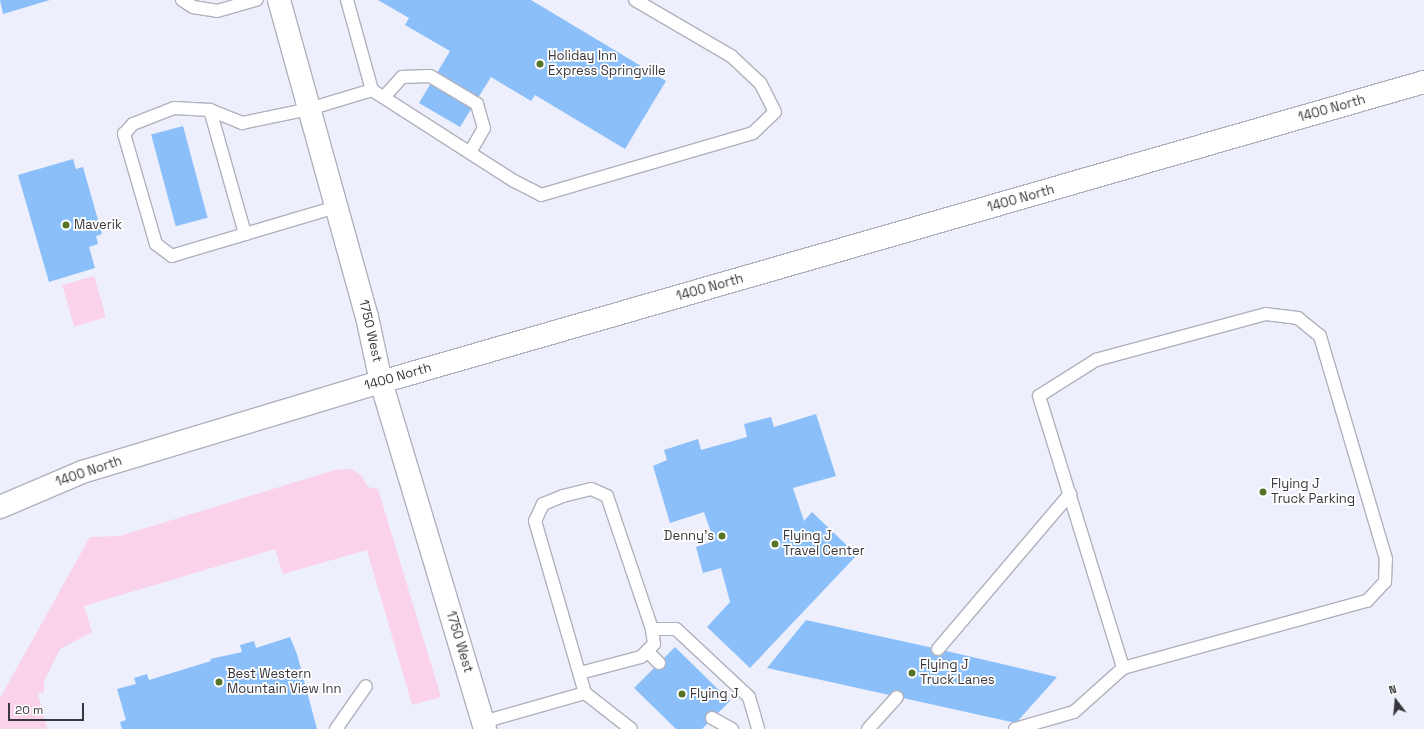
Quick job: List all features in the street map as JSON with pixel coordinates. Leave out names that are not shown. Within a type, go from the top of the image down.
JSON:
[{"type":"main road","name":"1750 West","points":[[279,0],[367,317],[381,382],[484,725]]},
{"type":"main road","name":"1400 North","points":[[0,507],[82,472],[381,382],[1424,82]]},
{"type":"lane","points":[[182,0],[193,7],[217,11],[256,0]]},
{"type":"lane","points":[[347,0],[372,90],[541,195],[753,133],[774,112],[760,82],[731,56],[635,0]]},
{"type":"lane","points":[[384,97],[402,77],[430,76],[477,104],[484,128],[470,152]]},
{"type":"lane","points":[[336,207],[172,256],[156,244],[124,134],[132,124],[174,108],[210,110],[242,123],[309,109],[372,90]]},
{"type":"lane","points":[[210,110],[245,234]]},
{"type":"lane","points":[[1015,729],[1074,712],[1123,668],[1367,601],[1385,582],[1386,559],[1320,336],[1298,318],[1266,314],[1096,360],[1039,396],[1123,668]]},
{"type":"lane","points":[[580,673],[641,657],[654,644],[652,629],[607,496],[591,489],[563,496],[543,504],[535,521],[585,693],[631,729]]},
{"type":"lane","points":[[938,649],[1070,494]]},
{"type":"lane","points":[[652,629],[676,629],[743,692],[749,698],[758,729]]},
{"type":"lane","points":[[647,651],[659,663]]},
{"type":"lane","points":[[336,729],[366,686]]},
{"type":"lane","points":[[484,725],[585,693]]},
{"type":"lane","points":[[868,729],[897,697]]},
{"type":"lane","points":[[712,718],[732,729]]},
{"type":"shaded area","points":[[94,276],[106,317],[74,326],[62,285]]},
{"type":"shaded area","points":[[351,469],[361,475],[368,487],[378,489],[441,697],[412,705],[367,550],[283,574],[275,549],[84,606],[92,632],[60,649],[44,681],[44,692],[38,694],[47,729],[0,729],[0,698],[90,537],[120,536],[335,470]]},
{"type":"building","points":[[0,0],[50,0],[3,14]]},
{"type":"building","name":"Holiday Inn Express Springville","points":[[378,0],[531,0],[666,81],[625,149],[535,95],[531,101],[491,77],[460,127],[419,103],[450,51],[405,25],[409,18]]},
{"type":"building","points":[[183,126],[208,218],[176,226],[151,135]]},
{"type":"building","name":"Maverik","points":[[73,159],[76,169],[83,167],[102,234],[96,236],[98,244],[89,247],[95,268],[49,282],[18,175]]},
{"type":"building","name":"Flying J Travel Center","points":[[816,414],[836,476],[793,488],[804,521],[812,512],[857,555],[750,668],[707,627],[730,602],[721,568],[703,573],[696,547],[714,541],[704,512],[670,523],[653,466],[667,460],[664,450],[698,439],[701,450],[747,437],[744,424],[771,417],[774,427]]},
{"type":"building","name":"Flying J Truck Lanes","points":[[806,620],[1057,677],[1016,723],[767,668]]},
{"type":"building","name":"Best Western Mountain View Inn","points":[[290,637],[297,654],[317,729],[122,729],[120,722],[126,720],[117,689],[136,684],[134,678],[147,674],[149,680],[211,661],[210,659],[242,652],[240,645],[254,641],[256,648]]},
{"type":"building","name":"Flying J","points":[[675,647],[730,701],[702,729],[676,729],[634,688]]},
{"type":"place","name":"Holiday Inn Express Springville","points":[[540,64]]},
{"type":"place","name":"Maverik","points":[[66,225]]},
{"type":"place","name":"Flying J Truck Parking","points":[[1263,492]]},
{"type":"place","name":"Denny's","points":[[722,536]]},
{"type":"place","name":"Flying J Travel Center","points":[[775,544]]},
{"type":"place","name":"Flying J Truck Lanes","points":[[912,673]]},
{"type":"place","name":"Best Western Mountain View Inn","points":[[219,682]]},
{"type":"place","name":"Flying J","points":[[682,694]]}]
